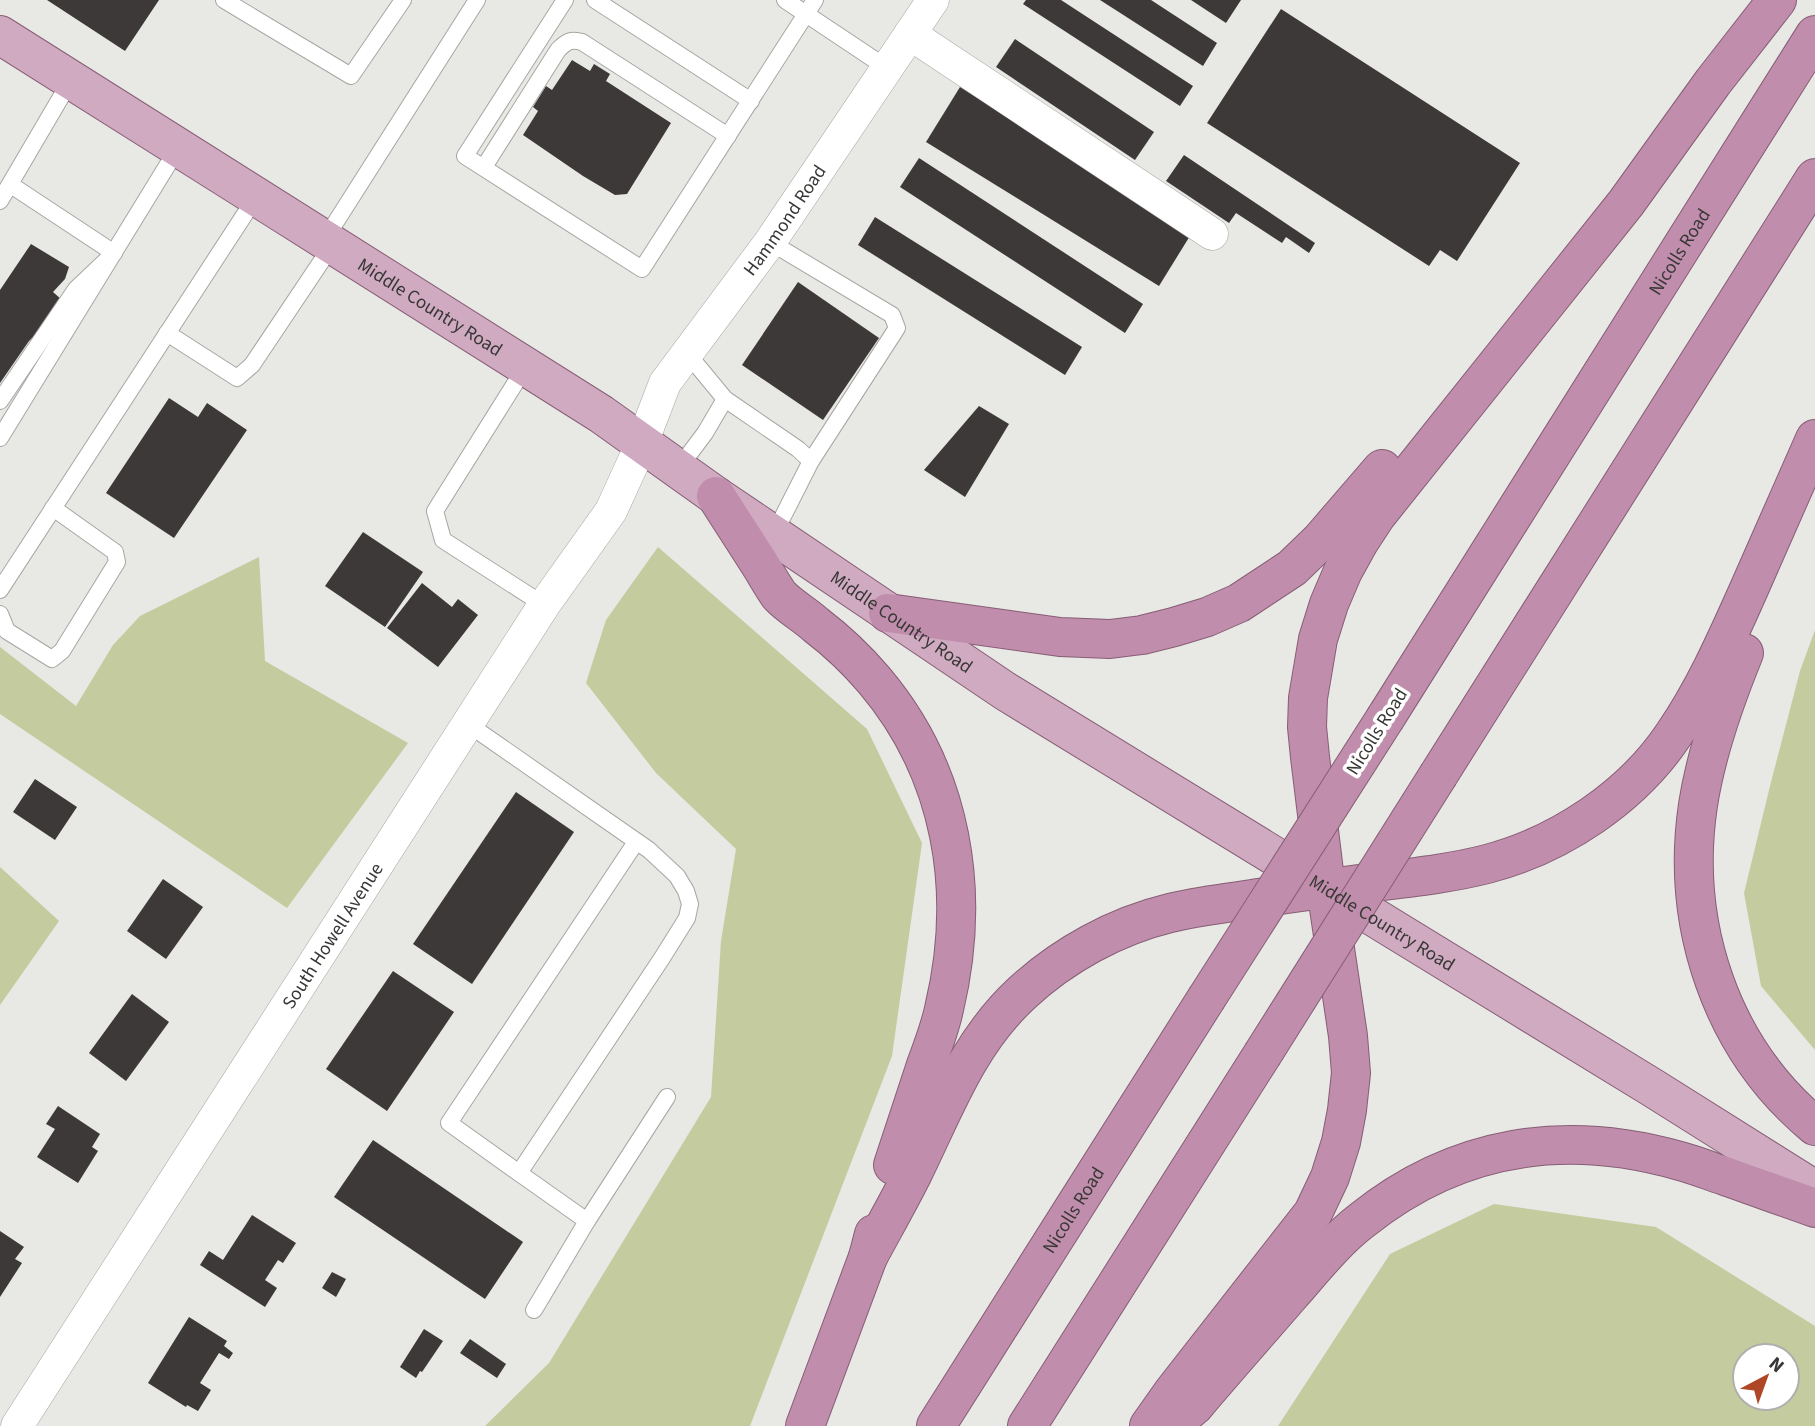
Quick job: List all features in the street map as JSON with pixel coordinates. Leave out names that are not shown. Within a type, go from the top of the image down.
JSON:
[{"type":"highway","points":[[1149,1426],[1313,1213],[1330,1177],[1341,1142],[1348,1110],[1351,1073],[1348,1036],[1326,888],[1307,727],[1310,685],[1318,639],[1339,582],[1359,542],[1376,516],[1626,203],[1713,82],[1777,0]]},
{"type":"highway","name":"Nicolls Road","points":[[936,1426],[1815,35]]},
{"type":"highway","points":[[1027,1426],[1815,178]]},
{"type":"highway","points":[[888,613],[1032,634],[1110,639],[1142,635],[1207,617],[1239,603],[1292,568],[1329,532],[1377,473],[1491,372]]},
{"type":"highway","points":[[868,1257],[913,1173],[951,1090],[982,1039],[1022,993],[1076,952],[1141,922],[1194,908],[1414,877],[1489,863],[1520,853],[1576,825],[1629,785],[1653,762],[1693,705],[1733,624],[1815,439]]},
{"type":"highway","points":[[716,496],[780,596],[821,628],[873,678],[913,734],[929,766],[942,803],[956,878],[955,950],[944,1012],[892,1167],[868,1257],[805,1426]]},
{"type":"highway","points":[[1789,499],[1748,644],[1727,696],[1705,766],[1697,807],[1693,881],[1705,953],[1730,1020],[1761,1069],[1787,1100],[1815,1126]]},
{"type":"highway","points":[[1170,1426],[1194,1406],[1312,1270],[1358,1223],[1408,1187],[1464,1162],[1525,1147],[1609,1146],[1681,1161],[1815,1208]]},
{"type":"main road","name":"Middle Country Road","points":[[3,43],[71,80],[601,414],[716,496],[1005,691],[1815,1190]]},
{"type":"street","name":"Hammond Road","points":[[642,443],[665,383],[770,242],[933,0]]},
{"type":"street","points":[[910,34],[1212,234]]},
{"type":"street","name":"South Howell Avenue","points":[[17,1426],[544,605],[611,511],[642,443]]},
{"type":"lane","points":[[224,0],[351,76],[402,0]]},
{"type":"lane","points":[[167,333],[237,378],[252,365],[477,0]]},
{"type":"lane","points":[[565,0],[465,156],[642,269],[815,0]]},
{"type":"lane","points":[[596,0],[751,101]]},
{"type":"lane","points":[[785,0],[887,68]]},
{"type":"lane","points":[[484,167],[558,50],[566,42],[573,40],[582,42],[728,136]]},
{"type":"lane","points":[[0,201],[71,80]]},
{"type":"lane","points":[[0,438],[178,147]]},
{"type":"lane","points":[[10,185],[114,253]]},
{"type":"lane","points":[[0,590],[256,197]]},
{"type":"lane","points":[[770,242],[892,315],[897,328],[811,461],[774,535]]},
{"type":"lane","points":[[0,401],[76,289],[114,253]]},
{"type":"lane","points":[[687,353],[725,399],[798,449],[811,461]]},
{"type":"lane","points":[[526,366],[435,511],[443,540],[544,605]]},
{"type":"lane","points":[[678,468],[705,433],[725,399]]},
{"type":"lane","points":[[0,614],[7,631],[51,659],[62,651],[117,562],[115,552],[53,508]]},
{"type":"lane","points":[[468,724],[663,862],[677,876],[691,904],[687,918],[662,958],[519,1173]]},
{"type":"lane","points":[[587,1221],[449,1123],[636,842]]},
{"type":"lane","points":[[534,1310],[587,1221],[667,1097]]},
{"type":"green space","points":[[658,547],[867,729],[922,843],[892,1056],[750,1426],[485,1426],[549,1363],[711,1097],[721,941],[736,849],[656,773],[586,683],[606,620]]},
{"type":"green space","points":[[259,557],[265,661],[408,743],[287,908],[0,714],[0,647],[76,706],[113,645],[140,616]]},
{"type":"green space","points":[[1815,630],[1815,1050],[1761,986],[1744,893],[1800,671]]},
{"type":"green space","points":[[0,867],[59,921],[0,1005]]},
{"type":"green space","points":[[1494,1204],[1656,1227],[1815,1326],[1815,1426],[1278,1426],[1390,1254]]},
{"type":"building","points":[[47,0],[159,0],[125,51]]},
{"type":"building","points":[[1026,0],[1061,0],[1193,86],[1180,106],[1023,4]]},
{"type":"building","points":[[1100,0],[1151,0],[1217,43],[1203,66]]},
{"type":"building","points":[[1191,0],[1241,0],[1226,23]]},
{"type":"building","points":[[1281,9],[1520,163],[1457,261],[1440,250],[1429,266],[1207,123]]},
{"type":"building","points":[[1015,39],[1154,132],[1135,160],[996,67]]},
{"type":"building","points":[[572,60],[590,71],[594,64],[610,74],[606,81],[671,123],[627,194],[615,195],[523,135],[538,111],[533,107],[546,86],[552,90]]},
{"type":"building","points":[[960,87],[1193,231],[1159,286],[926,142]]},
{"type":"building","points":[[1184,155],[1315,243],[1309,253],[1286,237],[1282,243],[1236,213],[1229,223],[1166,181]]},
{"type":"building","points":[[919,158],[1143,304],[1125,333],[900,187]]},
{"type":"building","points":[[875,217],[1082,347],[1065,375],[858,245]]},
{"type":"building","points":[[31,244],[69,267],[65,279],[53,292],[62,300],[0,383],[0,290]]},
{"type":"building","points":[[798,282],[879,338],[823,420],[742,365]]},
{"type":"building","points":[[169,398],[198,417],[207,403],[247,430],[174,538],[106,493]]},
{"type":"building","points":[[979,406],[1009,424],[965,497],[924,470]]},
{"type":"building","points":[[363,532],[423,572],[385,627],[325,586]]},
{"type":"building","points":[[422,583],[452,607],[458,599],[478,615],[438,667],[387,628]]},
{"type":"building","points":[[35,779],[77,807],[55,840],[13,812]]},
{"type":"building","points":[[516,792],[574,832],[472,984],[413,944]]},
{"type":"building","points":[[163,879],[203,907],[166,959],[127,931]]},
{"type":"building","points":[[393,971],[454,1012],[387,1111],[326,1069]]},
{"type":"building","points":[[132,994],[169,1022],[126,1081],[89,1053]]},
{"type":"building","points":[[58,1106],[100,1134],[92,1147],[98,1151],[78,1183],[37,1157],[55,1129],[46,1124]]},
{"type":"building","points":[[373,1140],[523,1242],[485,1299],[334,1197]]},
{"type":"building","points":[[252,1215],[296,1243],[283,1263],[278,1260],[265,1280],[277,1288],[265,1307],[200,1265],[209,1251],[223,1260]]},
{"type":"building","points":[[0,1231],[24,1247],[15,1259],[22,1263],[0,1297]]},
{"type":"building","points":[[332,1272],[346,1279],[336,1297],[322,1288]]},
{"type":"building","points":[[189,1317],[227,1341],[224,1346],[233,1353],[229,1359],[219,1353],[200,1383],[211,1390],[198,1411],[187,1405],[186,1407],[148,1383]]},
{"type":"building","points":[[424,1329],[443,1341],[416,1378],[400,1367]]},
{"type":"building","points":[[470,1339],[506,1364],[497,1378],[460,1353]]}]
